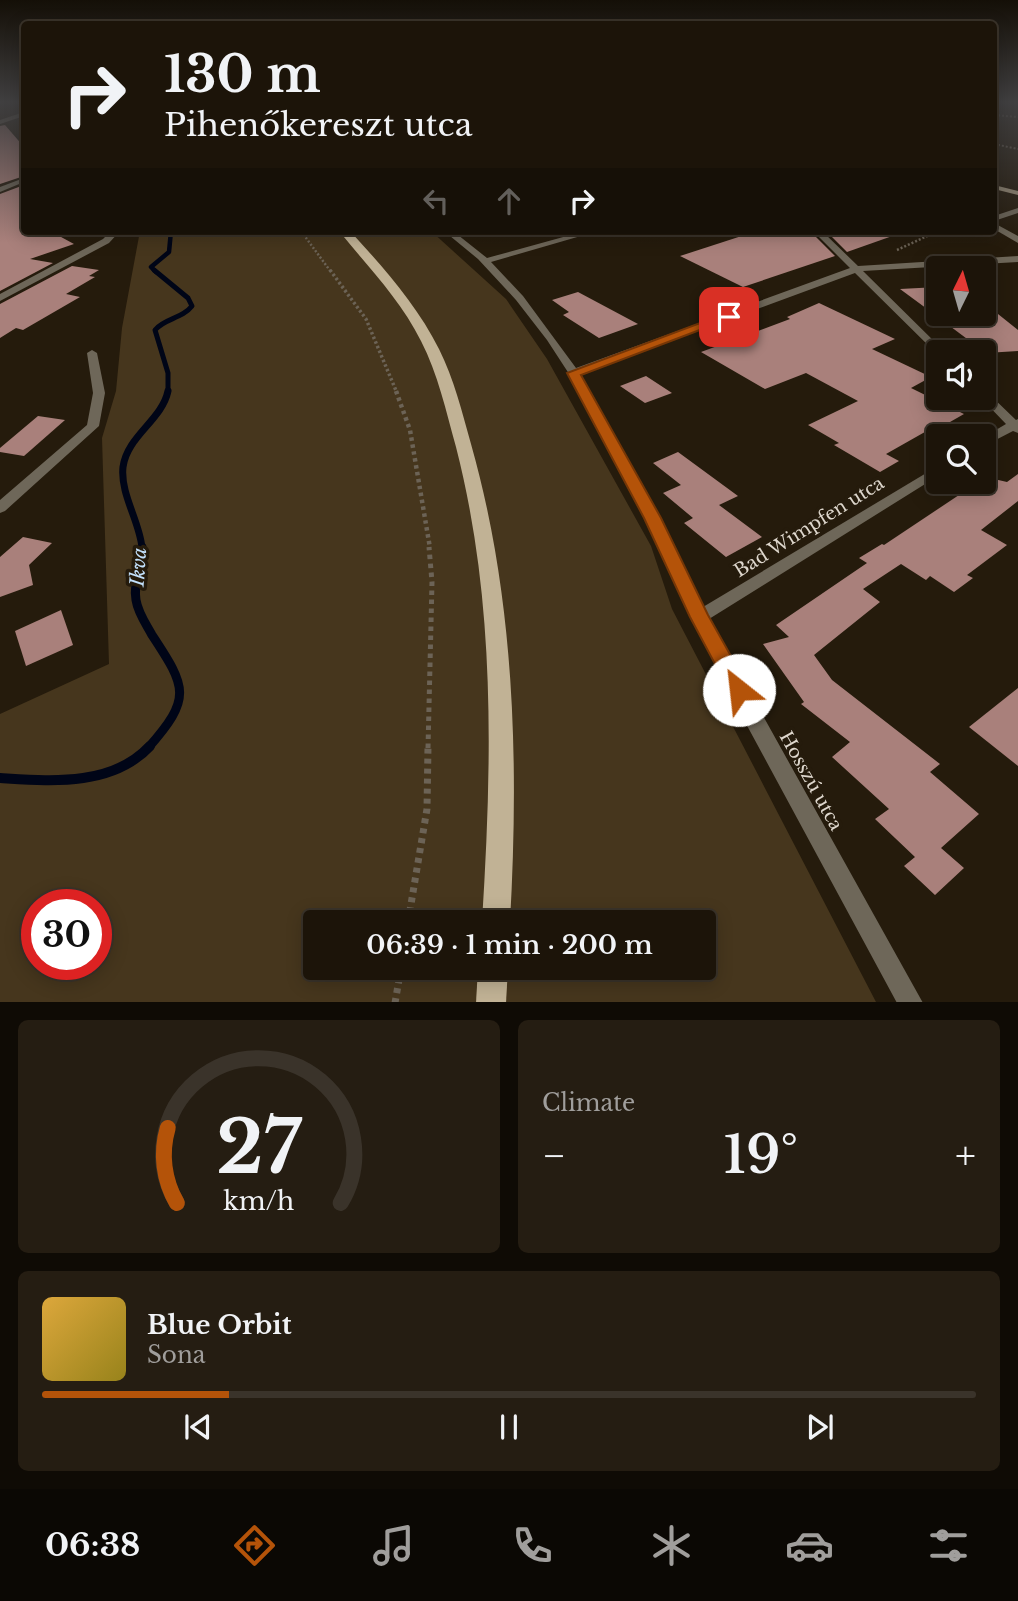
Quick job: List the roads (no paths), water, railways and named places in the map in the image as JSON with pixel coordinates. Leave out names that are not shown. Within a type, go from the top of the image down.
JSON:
[{"type":"main road","points":[[997,188],[1018,193]]},
{"type":"main road","points":[[347,235],[399,297],[428,341],[447,389],[467,453],[481,515],[491,573],[499,656],[501,760],[496,910]]},
{"type":"main road","points":[[491,1002],[492,980]]},
{"type":"street","points":[[0,190],[21,181]]},
{"type":"street","points":[[997,218],[1018,210]]},
{"type":"street","points":[[997,227],[1018,240]]},
{"type":"street","points":[[0,298],[106,241],[112,235]]},
{"type":"street","name":"Hosszú utca","points":[[453,235],[485,261],[522,301],[574,373],[653,518],[700,617],[910,1002]]},
{"type":"street","points":[[485,261],[580,235]]},
{"type":"street","points":[[821,235],[928,340]]},
{"type":"street","points":[[574,373],[857,270],[1018,259]]},
{"type":"street","points":[[0,508],[93,426],[99,393],[92,353]]},
{"type":"street","points":[[996,407],[1016,426],[996,436]]},
{"type":"street","name":"Bad Wimpfen utca","points":[[700,617],[926,477]]},
{"type":"waterway","name":"Ikva","points":[[154,270],[151,267],[169,252],[171,235]]},
{"type":"waterway","name":"Ikva","points":[[154,270],[188,298],[192,306],[155,330],[168,373],[168,391]]},
{"type":"waterway","name":"Ikva","points":[[142,548],[124,487],[123,467],[131,446],[159,411],[168,391]]},
{"type":"waterway","name":"Ikva","points":[[142,548],[135,594],[137,605],[172,668],[180,693],[172,717],[149,747]]},
{"type":"waterway","name":"Ikva","points":[[0,778],[59,780],[99,775],[118,769],[149,747]]}]
